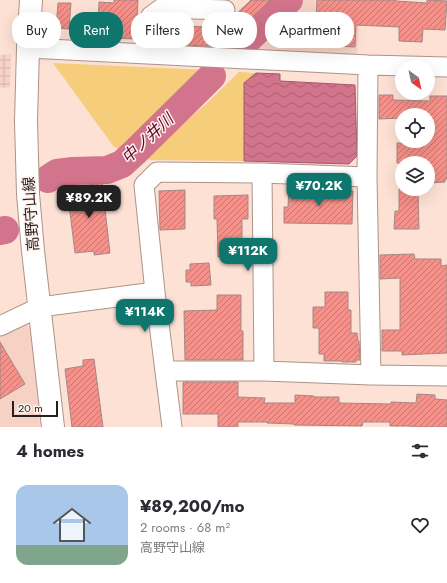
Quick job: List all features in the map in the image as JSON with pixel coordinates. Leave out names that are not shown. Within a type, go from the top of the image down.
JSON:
[{"type":"main road","name":"高野守山線","points":[[30,12],[31,0]]},
{"type":"main road","name":"高野守山線","points":[[28,48],[26,121],[28,194],[53,427]]},
{"type":"street","points":[[149,54],[151,16],[162,8],[225,10]]},
{"type":"street","points":[[28,48],[368,65],[447,67]]},
{"type":"street","points":[[368,65],[367,177],[372,375]]},
{"type":"street","points":[[172,427],[155,292],[144,185],[157,172],[262,173],[367,177]]},
{"type":"street","points":[[262,173],[264,371]]},
{"type":"street","points":[[0,326],[40,307],[155,292]]},
{"type":"street","points":[[166,371],[264,371],[447,376]]},
{"type":"shaded area","points":[[302,0],[360,0],[357,55],[253,50],[257,48],[257,46],[265,38],[265,48],[354,48],[354,12],[290,12]]},
{"type":"shaded area","points":[[11,54],[10,87],[0,88],[0,55]]},
{"type":"shaded area","points":[[53,63],[206,70],[126,151],[114,147]]},
{"type":"shaded area","points":[[239,72],[256,73],[244,84],[244,161],[150,160],[147,158],[206,104]]},
{"type":"shaded area","points":[[25,325],[32,328],[40,427],[0,427],[0,337]]},
{"type":"water","points":[[256,73],[280,74],[280,81],[355,85],[357,156],[349,164],[244,161],[244,83]]},
{"type":"building","points":[[114,0],[138,0],[137,12],[131,12],[131,39],[123,38],[123,12],[99,12],[99,2],[114,3]]},
{"type":"building","points":[[251,0],[271,0],[257,13],[238,12]]},
{"type":"building","points":[[317,0],[396,0],[427,3],[427,0],[447,1],[445,30],[423,29],[422,42],[399,41],[399,27],[356,25],[354,47],[354,12],[316,12]]},
{"type":"building","points":[[58,3],[71,3],[70,12],[69,12],[69,29],[61,28],[61,12],[57,12]]},
{"type":"building","points":[[194,26],[202,27],[202,46],[194,45]]},
{"type":"building","points":[[379,95],[393,95],[393,100],[430,101],[435,100],[435,96],[447,96],[447,179],[445,179],[445,182],[435,183],[435,156],[397,156],[397,148],[435,148],[435,108],[395,108],[395,118],[379,119]]},
{"type":"building","points":[[102,183],[110,253],[94,255],[94,251],[75,253],[67,188]]},
{"type":"building","points":[[289,189],[353,191],[352,224],[284,223],[284,207],[288,207]]},
{"type":"building","points":[[185,190],[185,229],[160,230],[159,191]]},
{"type":"building","points":[[248,195],[248,219],[242,219],[242,256],[218,257],[217,219],[214,219],[214,196]]},
{"type":"building","points":[[399,196],[418,196],[419,229],[394,229],[395,211],[399,211]]},
{"type":"building","points":[[414,254],[415,259],[441,259],[441,266],[447,265],[447,353],[402,355],[402,351],[382,351],[382,330],[400,330],[400,278],[380,279],[380,255]]},
{"type":"building","points":[[209,263],[211,285],[191,286],[191,282],[186,282],[186,270],[190,270],[190,264]]},
{"type":"building","points":[[325,292],[348,292],[348,310],[351,310],[351,333],[357,333],[359,341],[360,360],[356,360],[356,362],[324,361],[324,354],[319,354],[319,328],[313,328],[313,307],[325,307]]},
{"type":"building","points":[[217,295],[241,295],[243,360],[185,360],[184,311],[217,310]]},
{"type":"building","points":[[0,342],[25,384],[0,399]]},
{"type":"building","points":[[94,359],[103,427],[72,427],[65,369],[83,366],[83,360]]},
{"type":"building","points":[[183,382],[238,382],[238,397],[265,398],[264,403],[295,403],[295,395],[339,397],[339,403],[416,403],[417,394],[435,395],[435,399],[447,400],[447,427],[390,426],[390,422],[363,422],[362,426],[238,422],[238,427],[218,427],[218,414],[183,414]]},
{"type":"waterway","name":"中ノ井川","points":[[257,31],[289,0]]},
{"type":"waterway","name":"中ノ井川","points":[[48,179],[57,173],[107,170],[122,164],[212,76]]},
{"type":"waterway","name":"中ノ井川","points":[[0,231],[5,230]]}]
